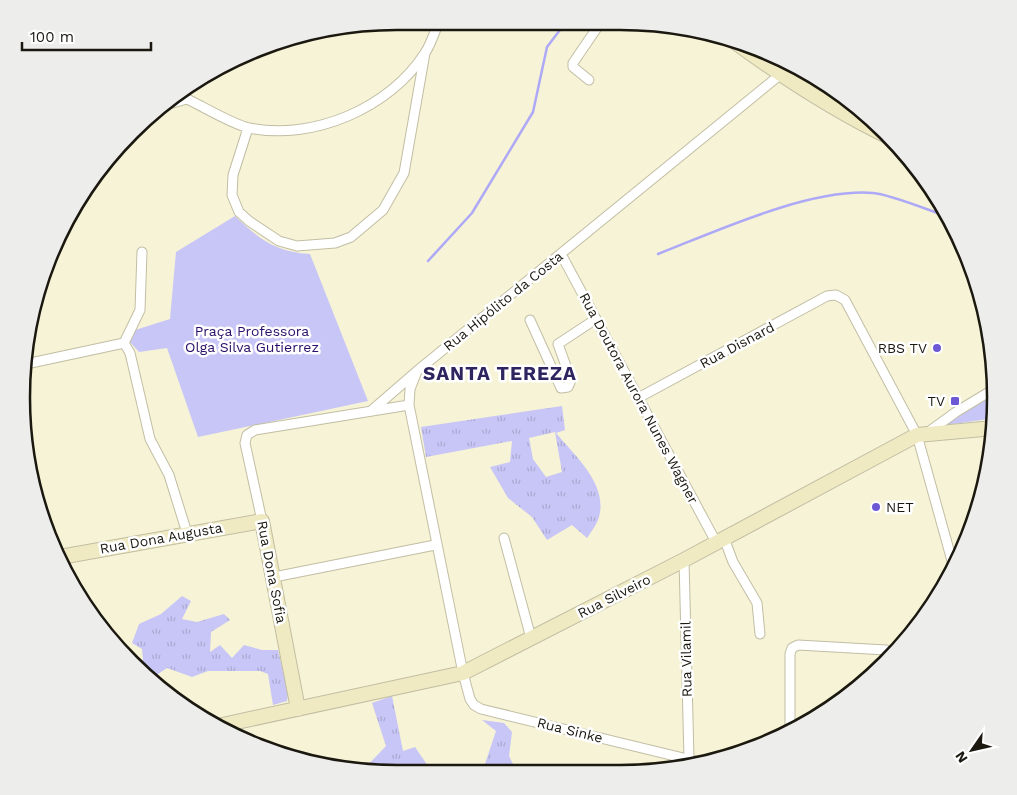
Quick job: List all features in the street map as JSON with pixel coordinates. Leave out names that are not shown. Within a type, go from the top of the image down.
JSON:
[{"type":"street","points":[[248,128],[233,176],[232,195],[239,212],[279,241],[297,246],[335,243],[351,236],[383,210],[404,173],[426,53],[435,30]]},
{"type":"street","points":[[588,80],[573,67],[573,63],[596,30]]},
{"type":"street","points":[[181,101],[187,99],[248,128],[296,131],[345,117],[394,87],[426,53]]},
{"type":"street","points":[[762,59],[781,74],[856,117]]},
{"type":"street","name":"Rua Hipólito da Costa","points":[[371,411],[781,74]]},
{"type":"street","points":[[124,343],[140,310],[142,252]]},
{"type":"street","name":"Rua Doutora Aurora Nunes Wagner","points":[[561,254],[638,398],[756,603],[760,634]]},
{"type":"street","name":"Rua Disnard","points":[[638,398],[827,296],[836,295],[845,300],[864,338],[922,434]]},
{"type":"street","points":[[530,320],[561,388],[568,387],[571,380],[558,344],[596,319]]},
{"type":"street","points":[[32,363],[124,343]]},
{"type":"street","points":[[124,343],[130,353],[150,438],[169,475],[188,533]]},
{"type":"street","points":[[418,371],[410,389],[409,405],[435,545],[463,673]]},
{"type":"street","points":[[951,556],[922,434],[987,393]]},
{"type":"street","points":[[371,411],[409,405]]},
{"type":"street","name":"Rua Dona Sofia","points":[[298,709],[274,576],[245,443],[247,435],[255,430],[371,411]]},
{"type":"street","name":"Rua Silveiro","points":[[234,726],[298,709],[463,673],[684,560],[922,434],[985,430]]},
{"type":"street","name":"Rua Dona Augusta","points":[[66,556],[262,521]]},
{"type":"street","points":[[504,538],[531,638]]},
{"type":"street","points":[[274,576],[435,545]]},
{"type":"street","name":"Rua Vilamil","points":[[684,560],[689,758]]},
{"type":"street","points":[[790,723],[790,654],[792,648],[798,645],[886,650]]},
{"type":"street","name":"Rua Sinke","points":[[463,673],[470,699],[480,709],[687,759]]},
{"type":"green space","name":"Praça Professora Olga Silva Gutierrez","points":[[235,216],[268,243],[298,253],[310,254],[368,401],[198,437],[167,348],[139,352],[128,340],[132,331],[170,319],[176,252]]},
{"type":"green space","points":[[987,396],[986,419],[940,426]]},
{"type":"green space","points":[[562,406],[565,430],[556,433],[588,471],[599,493],[601,505],[599,517],[595,525],[587,538],[572,525],[547,540],[532,517],[508,498],[490,467],[510,462],[512,441],[426,457],[421,427]],"holes":[[[555,432],[562,472],[546,477],[533,459],[529,438]]]},
{"type":"green space","points":[[182,596],[191,601],[182,619],[197,622],[224,614],[230,620],[211,632],[210,652],[220,645],[232,658],[244,645],[262,650],[278,650],[288,693],[287,701],[273,705],[268,674],[260,671],[208,671],[192,677],[167,668],[156,675],[142,661],[142,649],[132,643],[139,624],[161,614]]},
{"type":"green space","points":[[392,696],[403,751],[415,747],[427,765],[369,764],[386,746],[372,703]]},
{"type":"green space","points":[[482,720],[504,723],[512,732],[509,756],[514,765],[485,765],[496,731]]},
{"type":"waterway","points":[[428,261],[472,213],[533,112],[547,47],[560,30]]},
{"type":"waterway","points":[[658,254],[764,213],[821,197],[848,193],[880,194],[937,213]]},
{"type":"place","name":"RBS TV","points":[[937,348]]},
{"type":"place","name":"TV","points":[[955,401]]},
{"type":"place","name":"NET","points":[[876,507]]},
{"type":"district","name":"SANTA TEREZA","points":[[500,373]]}]
